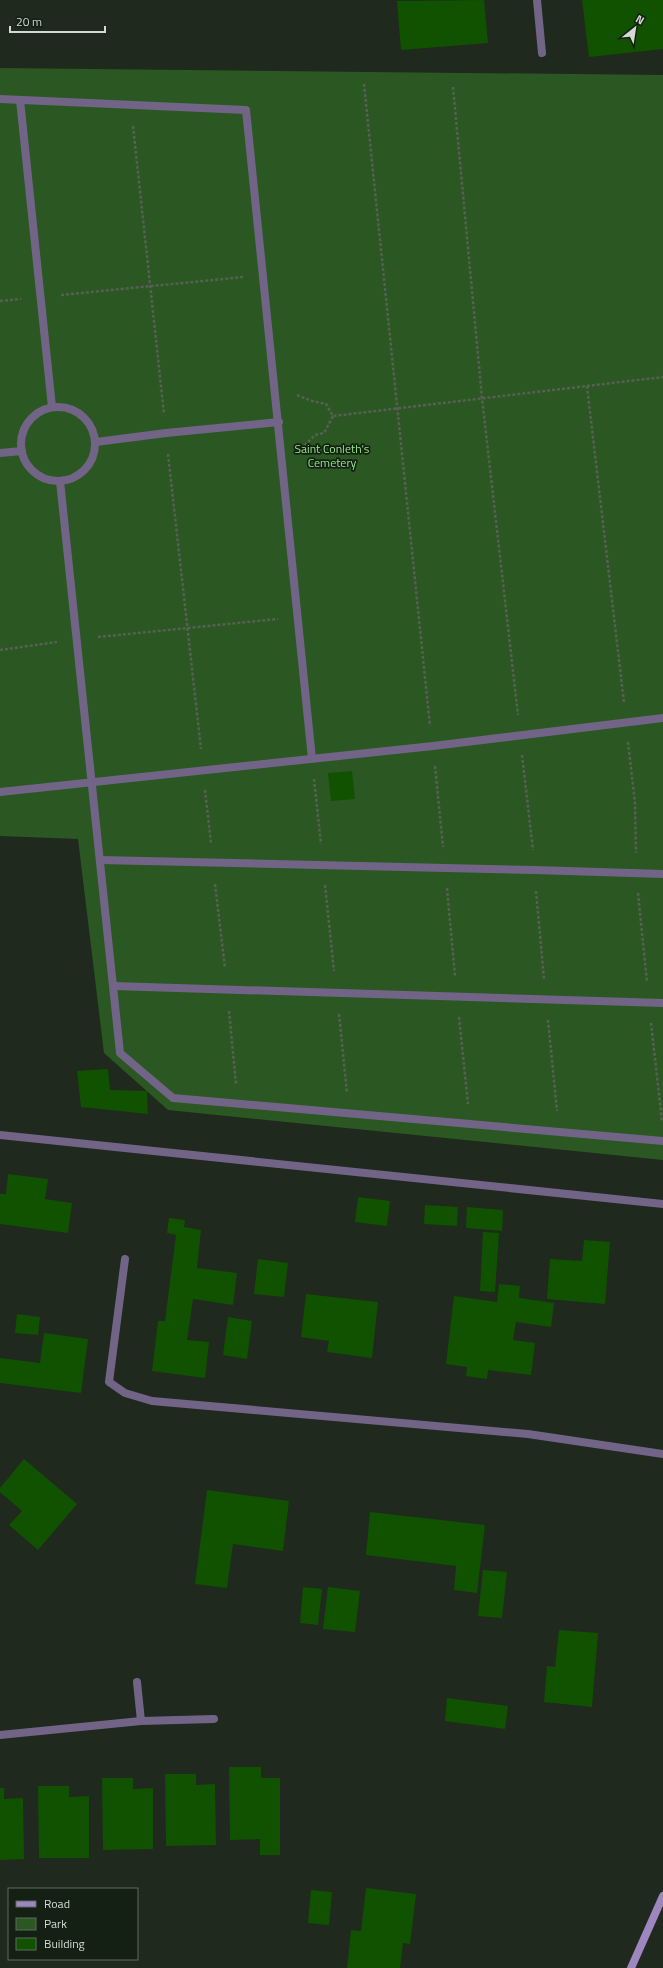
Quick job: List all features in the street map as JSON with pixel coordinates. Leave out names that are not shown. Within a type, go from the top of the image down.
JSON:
[{"type":"main road","points":[[632,1968],[663,1896]]},
{"type":"street","points":[[537,0],[542,53]]},
{"type":"street","points":[[0,99],[246,110],[284,469],[312,759]]},
{"type":"street","points":[[20,100],[52,407]]},
{"type":"street","points":[[52,407],[73,410],[84,418],[89,422],[96,442],[92,461],[79,476],[60,481],[43,478],[29,467],[22,450],[23,431],[34,415],[52,407]]},
{"type":"street","points":[[96,442],[166,433],[279,422]]},
{"type":"street","points":[[0,453],[22,450]]},
{"type":"street","points":[[60,481],[120,1053],[173,1098],[663,1141]]},
{"type":"street","points":[[0,792],[433,746],[520,734],[663,718]]},
{"type":"street","points":[[100,860],[663,874]]},
{"type":"street","points":[[114,986],[663,1003]]},
{"type":"street","points":[[0,1135],[663,1204]]},
{"type":"street","points":[[125,1260],[109,1382],[125,1393],[152,1401],[528,1434],[663,1454]]},
{"type":"street","points":[[137,1682],[141,1721]]},
{"type":"street","points":[[0,1735],[141,1721],[214,1719]]},
{"type":"path","points":[[364,84],[433,746],[470,1123]]},
{"type":"path","points":[[453,87],[482,398],[535,870],[559,1131]]},
{"type":"path","points":[[131,105],[227,989],[238,1104]]},
{"type":"path","points":[[0,301],[264,275]]},
{"type":"path","points":[[274,375],[300,398],[326,404],[333,416]]},
{"type":"path","points":[[333,416],[663,377]]},
{"type":"path","points":[[587,386],[635,803],[636,874],[663,1128]]},
{"type":"path","points":[[284,469],[306,443],[315,435],[324,432],[333,416]]},
{"type":"path","points":[[0,650],[187,628],[298,618]]},
{"type":"path","points":[[312,759],[349,1113]]},
{"type":"green space","name":"Saint Conleth's Cemetery","points":[[0,68],[663,75],[663,1160],[168,1110],[104,1053],[78,839],[0,836]]},
{"type":"building","points":[[484,0],[488,43],[401,50],[397,1]]},
{"type":"building","points":[[582,0],[663,0],[663,49],[589,57]]},
{"type":"building","points":[[352,771],[355,799],[331,801],[328,773]]},
{"type":"building","points":[[108,1069],[110,1090],[147,1091],[148,1114],[81,1107],[77,1071]]},
{"type":"building","points":[[8,1174],[48,1179],[45,1199],[72,1203],[68,1233],[0,1224],[0,1194],[6,1194]]},
{"type":"building","points":[[358,1197],[390,1201],[387,1226],[355,1222]]},
{"type":"building","points":[[425,1205],[458,1207],[457,1226],[424,1224]]},
{"type":"building","points":[[467,1207],[503,1210],[502,1231],[466,1228]]},
{"type":"building","points":[[169,1218],[185,1220],[184,1227],[201,1230],[197,1268],[237,1273],[233,1305],[193,1299],[187,1340],[209,1342],[205,1378],[152,1371],[158,1321],[165,1321],[176,1235],[167,1233]]},
{"type":"building","points":[[483,1232],[499,1233],[495,1292],[480,1291]]},
{"type":"building","points":[[584,1240],[610,1242],[605,1304],[547,1299],[550,1259],[582,1261]]},
{"type":"building","points":[[258,1259],[288,1263],[284,1297],[254,1294]]},
{"type":"building","points":[[499,1284],[520,1286],[519,1298],[554,1303],[551,1327],[516,1322],[513,1340],[535,1343],[531,1375],[488,1370],[487,1379],[466,1376],[467,1367],[446,1364],[454,1296],[497,1302]]},
{"type":"building","points":[[306,1294],[378,1302],[372,1358],[327,1352],[329,1341],[301,1337]]},
{"type":"building","points":[[17,1314],[40,1317],[38,1335],[15,1333]]},
{"type":"building","points":[[228,1317],[252,1321],[247,1359],[223,1355]]},
{"type":"building","points":[[44,1333],[88,1339],[81,1393],[0,1383],[0,1358],[40,1363]]},
{"type":"building","points":[[24,1459],[77,1504],[38,1550],[9,1525],[22,1511],[0,1492],[0,1488]]},
{"type":"building","points":[[207,1490],[289,1501],[283,1551],[233,1544],[227,1588],[195,1584]]},
{"type":"building","points":[[370,1512],[485,1525],[477,1593],[454,1590],[456,1566],[366,1555]]},
{"type":"building","points":[[483,1570],[507,1572],[502,1618],[478,1616]]},
{"type":"building","points":[[303,1587],[322,1589],[318,1625],[300,1623]]},
{"type":"building","points":[[328,1587],[360,1591],[355,1632],[323,1629]]},
{"type":"building","points":[[559,1630],[598,1633],[592,1707],[544,1702],[547,1666],[555,1667]]},
{"type":"building","points":[[447,1698],[508,1706],[505,1729],[445,1721]]},
{"type":"building","points":[[229,1767],[261,1767],[261,1778],[280,1778],[280,1855],[260,1855],[260,1839],[230,1840]]},
{"type":"building","points":[[165,1774],[196,1774],[196,1785],[215,1784],[216,1845],[166,1846]]},
{"type":"building","points":[[102,1778],[133,1778],[133,1789],[153,1788],[153,1849],[103,1850]]},
{"type":"building","points":[[38,1786],[69,1786],[69,1797],[89,1796],[89,1858],[39,1858]]},
{"type":"building","points":[[0,1788],[4,1788],[4,1799],[23,1798],[24,1859],[0,1860]]},
{"type":"building","points":[[366,1888],[416,1894],[410,1944],[403,1943],[400,1968],[347,1968],[351,1930],[361,1931]]},
{"type":"building","points":[[311,1890],[332,1892],[329,1925],[308,1923]]}]
